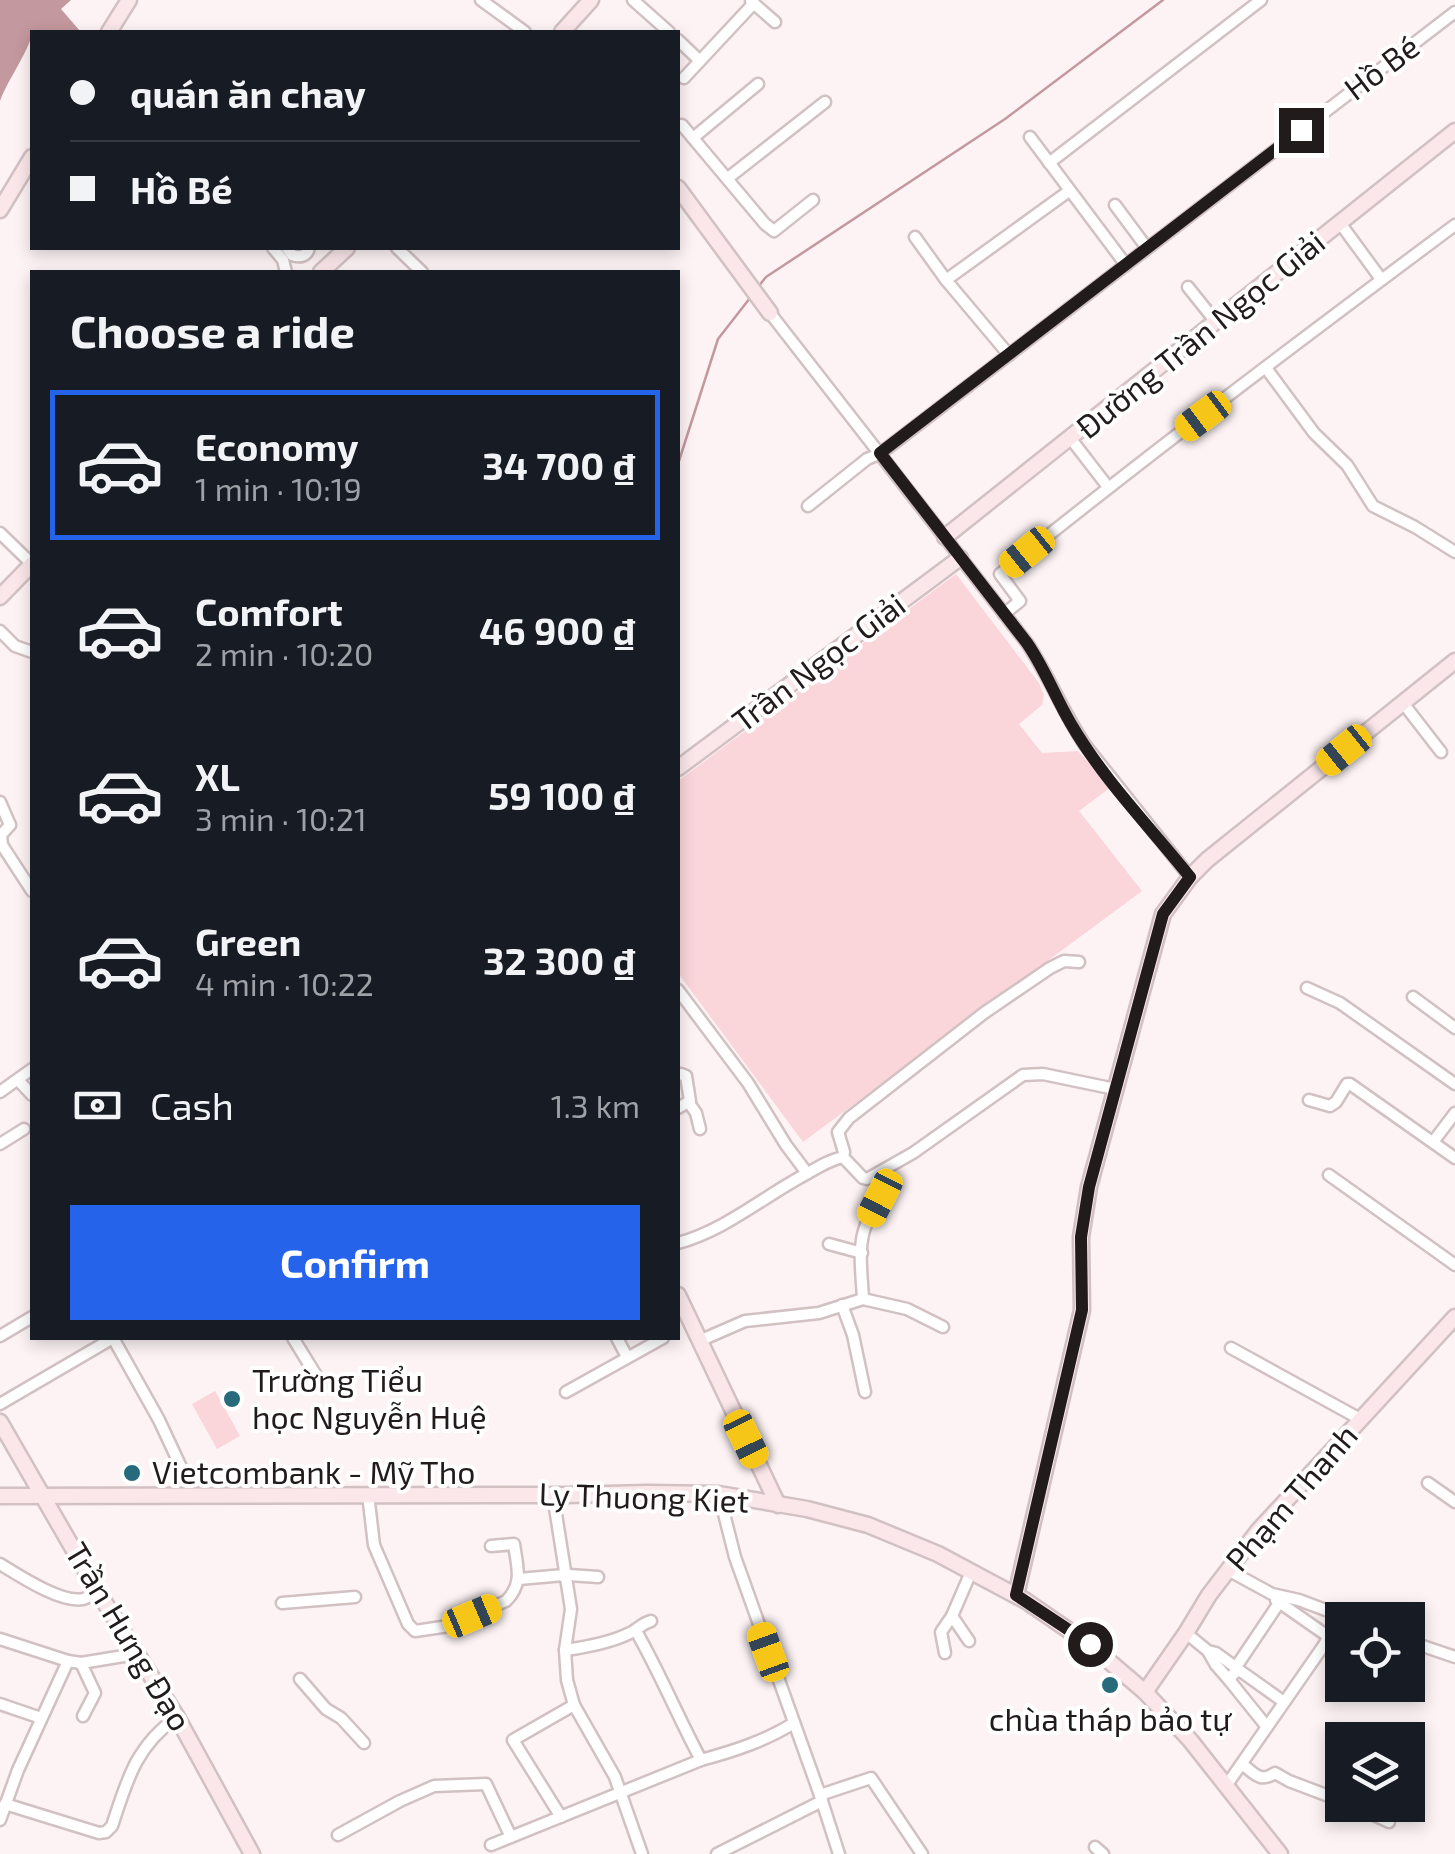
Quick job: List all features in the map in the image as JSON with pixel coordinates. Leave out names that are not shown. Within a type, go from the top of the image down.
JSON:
[{"type":"street","points":[[110,30],[129,0]]},
{"type":"street","points":[[481,0],[522,30]]},
{"type":"street","points":[[634,0],[667,30]]},
{"type":"street","points":[[1049,163],[1261,0]]},
{"type":"street","points":[[564,30],[587,2]]},
{"type":"street","points":[[684,78],[752,2],[775,22]]},
{"type":"street","name":"Hồ Bé","points":[[808,506],[1455,12]]},
{"type":"street","points":[[680,42],[700,60]]},
{"type":"street","points":[[693,138],[758,84]]},
{"type":"street","points":[[728,178],[825,102]]},
{"type":"street","points":[[680,125],[774,231],[812,200]]},
{"type":"street","name":"Đường Trần Ngọc Giải","points":[[945,538],[1455,131]]},
{"type":"street","points":[[1030,137],[1126,265]]},
{"type":"street","points":[[0,210],[30,160]]},
{"type":"street","points":[[946,280],[1069,190]]},
{"type":"street","points":[[680,191],[736,270],[1004,614],[1041,664],[1071,724],[1098,764],[1190,877]]},
{"type":"street","points":[[1115,205],[1147,248]]},
{"type":"street","points":[[1340,223],[1383,277],[1404,278]]},
{"type":"street","points":[[1004,614],[1020,601],[1000,574],[1108,487],[1455,225]]},
{"type":"street","points":[[916,238],[1009,355]]},
{"type":"street","points":[[293,251],[324,270],[345,250]]},
{"type":"street","points":[[399,250],[420,270]]},
{"type":"street","points":[[1188,287],[1216,322]]},
{"type":"street","points":[[1266,368],[1321,441],[1346,465],[1374,506],[1455,552]]},
{"type":"street","points":[[1070,439],[1108,487]]},
{"type":"street","points":[[0,533],[30,562]]},
{"type":"street","name":"Trần Ngọc Giải","points":[[680,767],[960,558]]},
{"type":"street","points":[[0,597],[30,566]]},
{"type":"street","points":[[0,631],[15,646],[30,651]]},
{"type":"street","points":[[1016,1595],[1082,1310],[1081,1237],[1087,1198],[1163,914],[1190,877],[1225,845],[1455,662]]},
{"type":"street","points":[[1403,703],[1441,752]]},
{"type":"street","points":[[0,802],[10,825],[1,835],[2,845],[30,888]]},
{"type":"street","points":[[1079,962],[1064,961],[1050,968],[970,1024],[850,1118],[838,1132],[843,1156],[867,1179],[913,1153],[1024,1075],[1042,1074],[1116,1089]]},
{"type":"street","points":[[1307,988],[1340,1003],[1455,1084]]},
{"type":"street","points":[[680,993],[748,1083],[807,1173]]},
{"type":"street","points":[[1412,997],[1455,1028]]},
{"type":"street","points":[[680,1011],[689,1005]]},
{"type":"street","points":[[0,1092],[30,1071]]},
{"type":"street","points":[[680,1075],[686,1076],[683,1106],[696,1113],[700,1128]]},
{"type":"street","points":[[18,1080],[30,1093]]},
{"type":"street","points":[[1308,1100],[1333,1104],[1350,1084],[1455,1158]]},
{"type":"street","points":[[1433,1142],[1455,1114]]},
{"type":"street","points":[[0,1144],[24,1129]]},
{"type":"street","points":[[680,1243],[719,1227],[807,1173],[843,1156]]},
{"type":"street","points":[[863,1299],[864,1230],[884,1190],[880,1172]]},
{"type":"street","points":[[1329,1175],[1455,1266]]},
{"type":"street","points":[[829,1244],[862,1253]]},
{"type":"street","points":[[699,1341],[745,1321],[810,1314],[863,1299],[907,1309],[942,1328]]},
{"type":"street","points":[[680,1303],[686,1325],[699,1341],[778,1504]]},
{"type":"street","points":[[842,1304],[865,1392]]},
{"type":"street","name":"Phạm Thanh","points":[[1145,1692],[1208,1595],[1258,1530],[1455,1317]]},
{"type":"street","points":[[0,1336],[30,1319]]},
{"type":"street","points":[[0,1404],[110,1340]]},
{"type":"street","points":[[114,1340],[187,1480]]},
{"type":"street","points":[[294,1340],[322,1385]]},
{"type":"street","points":[[618,1340],[627,1357]]},
{"type":"street","points":[[566,1392],[659,1340]]},
{"type":"street","points":[[1230,1348],[1360,1419]]},
{"type":"street","name":"Trần Hưng Đạo","points":[[0,1422],[98,1592],[178,1717],[249,1853]]},
{"type":"street","points":[[1428,1484],[1455,1502]]},
{"type":"street","points":[[368,1494],[374,1545],[408,1624],[415,1631],[448,1626],[512,1594],[519,1579],[514,1544],[491,1546]]},
{"type":"street","points":[[719,1494],[735,1557],[839,1854]]},
{"type":"street","name":"Ly Thuong Kiet","points":[[0,1496],[719,1494],[806,1509],[868,1525],[907,1540],[1016,1595],[1090,1644],[1145,1692],[1190,1740],[1280,1854]]},
{"type":"street","points":[[552,1495],[571,1609],[567,1680],[574,1704],[615,1777],[642,1854]]},
{"type":"street","points":[[0,1564],[71,1599],[98,1592]]},
{"type":"street","points":[[1228,1570],[1278,1598],[1325,1635]]},
{"type":"street","points":[[944,1653],[941,1632],[972,1572]]},
{"type":"street","points":[[519,1579],[569,1575],[598,1578]]},
{"type":"street","points":[[282,1603],[355,1596]]},
{"type":"street","points":[[1278,1598],[1325,1612]]},
{"type":"street","points":[[1230,1681],[1278,1598]]},
{"type":"street","points":[[952,1616],[969,1641]]},
{"type":"street","points":[[566,1650],[636,1631],[651,1621]]},
{"type":"street","points":[[636,1631],[701,1760]]},
{"type":"street","points":[[1186,1633],[1208,1651],[1267,1728]]},
{"type":"street","points":[[0,1639],[81,1663],[136,1654]]},
{"type":"street","points":[[1226,1786],[1325,1641]]},
{"type":"street","points":[[1425,1647],[1455,1658]]},
{"type":"street","points":[[1208,1651],[1284,1702]]},
{"type":"street","points":[[0,1820],[68,1661]]},
{"type":"street","points":[[81,1663],[95,1693],[82,1716]]},
{"type":"street","points":[[300,1678],[326,1709],[341,1718],[364,1743]]},
{"type":"street","points":[[0,1704],[41,1718]]},
{"type":"street","points":[[560,1817],[513,1740],[574,1704]]},
{"type":"street","points":[[4,1804],[106,1832],[112,1826],[139,1755],[162,1728],[178,1717]]},
{"type":"street","points":[[491,1845],[701,1760],[773,1736],[794,1723]]},
{"type":"street","points":[[1242,1764],[1262,1778],[1275,1772],[1325,1795]]},
{"type":"street","points":[[717,1854],[821,1798],[872,1778],[922,1854]]},
{"type":"street","points":[[338,1835],[434,1786],[486,1784],[511,1837]]},
{"type":"shaded area","points":[[0,0],[71,0],[61,9],[79,30],[30,30],[28,46],[0,101]]},
{"type":"shaded area","points":[[956,574],[1039,683],[1044,695],[1042,705],[1019,724],[1042,753],[1078,751],[1111,787],[1079,811],[1142,891],[803,1142],[680,976],[680,780]]},
{"type":"shaded area","points":[[215,1391],[240,1436],[217,1449],[192,1404]]},
{"type":"waterway","points":[[758,287],[766,277],[1005,119],[1163,0]]},
{"type":"waterway","points":[[680,458],[718,339],[750,298]]},
{"type":"place","name":"Trường Tiểu học Nguyễn Huệ","points":[[232,1399]]},
{"type":"place","name":"Vietcombank - Mỹ Tho","points":[[132,1473]]},
{"type":"place","name":"chùa tháp bảo tự","points":[[1110,1685]]},
{"type":"route","points":[[1090,1644],[1016,1595],[1082,1310],[1081,1237],[1089,1187],[1163,914],[1190,877],[1098,764],[1071,724],[1027,643],[880,453],[1301,130]]}]
